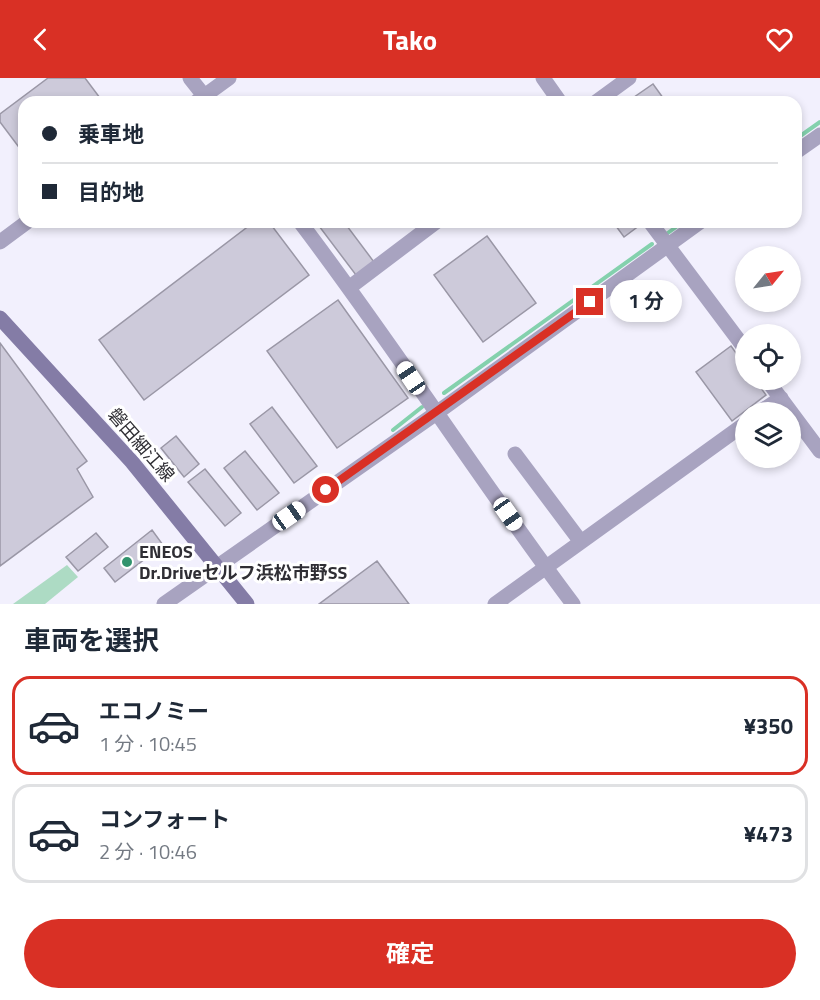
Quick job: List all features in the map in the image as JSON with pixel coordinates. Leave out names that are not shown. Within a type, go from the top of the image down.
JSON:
[{"type":"main road","name":"磐田細江線","points":[[0,318],[132,462],[247,604]]},
{"type":"street","points":[[190,78],[201,96]]},
{"type":"street","points":[[208,96],[229,78]]},
{"type":"street","points":[[543,78],[556,96]]},
{"type":"street","points":[[604,96],[629,78]]},
{"type":"street","points":[[802,148],[820,135]]},
{"type":"street","points":[[0,242],[19,228]]},
{"type":"street","points":[[305,228],[350,287],[435,414],[573,604]]},
{"type":"street","points":[[350,287],[428,228]]},
{"type":"street","points":[[655,228],[735,335]]},
{"type":"street","points":[[164,604],[435,414],[692,228]]},
{"type":"street","points":[[775,390],[820,452]]},
{"type":"street","points":[[775,402],[781,398]]},
{"type":"street","points":[[495,604],[735,431]]},
{"type":"street","points":[[515,454],[581,542]]},
{"type":"green space","points":[[67,565],[78,577],[45,604],[13,604]]},
{"type":"building","points":[[48,78],[85,78],[98,96],[24,96]]},
{"type":"building","points":[[653,84],[662,96],[636,96]]},
{"type":"building","points":[[18,100],[18,146],[0,122],[0,114]]},
{"type":"building","points":[[246,228],[274,228],[309,275],[144,400],[99,340]]},
{"type":"building","points":[[321,228],[348,228],[374,262],[356,275]]},
{"type":"building","points":[[617,228],[636,228],[624,237]]},
{"type":"building","points":[[487,236],[536,303],[483,342],[434,275]]},
{"type":"building","points":[[338,300],[408,398],[337,448],[267,351]]},
{"type":"building","points":[[0,343],[87,461],[77,469],[93,497],[0,566]]},
{"type":"building","points":[[731,346],[735,352],[735,390],[762,390],[766,395],[757,402],[735,402],[735,419],[732,421],[696,372]]},
{"type":"building","points":[[272,407],[317,466],[294,483],[250,424]]},
{"type":"building","points":[[176,436],[199,464],[184,477],[161,448]]},
{"type":"building","points":[[245,451],[279,493],[257,510],[224,468]]},
{"type":"building","points":[[205,469],[241,513],[225,526],[188,482]]},
{"type":"building","points":[[152,530],[163,545],[115,582],[104,568]]},
{"type":"building","points":[[96,533],[108,547],[78,571],[66,557]]},
{"type":"building","points":[[377,561],[409,604],[319,604]]},
{"type":"waterway","points":[[802,135],[820,122]]},
{"type":"waterway","points":[[665,235],[675,228]]},
{"type":"waterway","points":[[444,393],[652,244]]},
{"type":"waterway","points":[[393,430],[422,407]]},
{"type":"place","name":"ENEOS Dr.Driveセルフ浜松市野SS","points":[[127,562]]},
{"type":"route","points":[[326,490],[590,302]]}]
